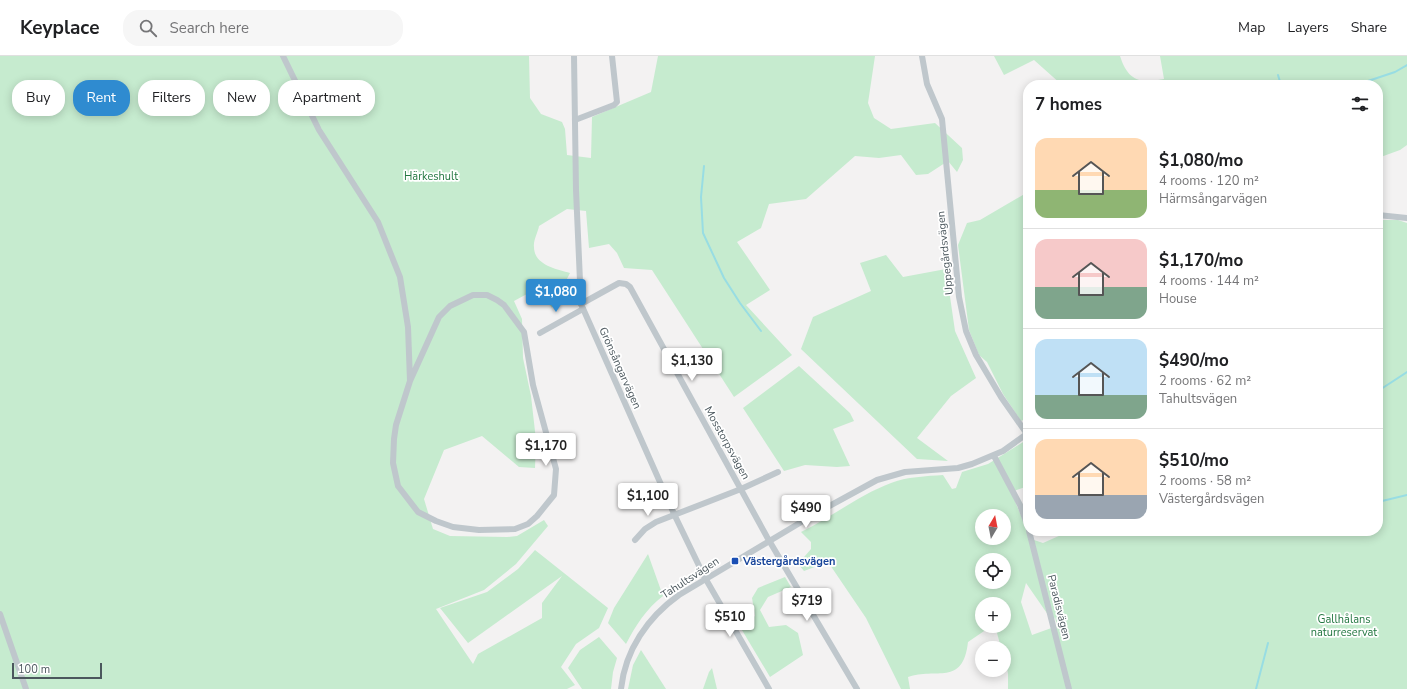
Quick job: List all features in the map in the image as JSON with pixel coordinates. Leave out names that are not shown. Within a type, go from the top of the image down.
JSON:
[{"type":"street","points":[[283,56],[319,130],[378,222],[400,278],[408,327],[410,381],[396,425],[393,463],[398,486],[418,512],[453,527],[479,530],[515,529],[528,524],[537,516],[554,495],[556,469],[533,385],[524,332],[504,305],[487,296],[473,295],[450,306],[439,317],[410,381]]},
{"type":"street","name":"Grönsångarvägen","points":[[574,56],[582,306],[675,516],[706,578]]},
{"type":"street","points":[[575,120],[614,105],[617,102],[612,56]]},
{"type":"street","name":"Uppegårdsvägen","points":[[922,56],[927,84],[942,119],[959,290],[966,331],[979,361],[1023,427]]},
{"type":"street","points":[[1383,216],[1407,218]]},
{"type":"street","name":"Mosstorpsvägen","points":[[540,333],[619,284],[626,284],[630,287],[771,543],[857,689]]},
{"type":"street","name":"Tahultsvägen","points":[[621,689],[628,658],[642,631],[668,603],[706,578],[771,543],[877,480],[905,472],[958,468],[994,456],[1023,436]]},
{"type":"street","points":[[994,456],[1023,513]]},
{"type":"street","name":"Mosstorpsvägen","points":[[635,540],[645,529],[656,522],[675,516],[741,489],[778,472]]},
{"type":"street","name":"Paradisvägen","points":[[1030,536],[1069,689]]},
{"type":"street","points":[[706,578],[769,689]]},
{"type":"street","points":[[0,614],[26,689]]},
{"type":"green space","name":"Härkeshult","points":[[0,56],[529,56],[530,98],[541,114],[562,122],[565,129],[567,155],[591,158],[592,117],[651,92],[658,56],[875,56],[868,103],[874,118],[891,129],[935,123],[962,148],[963,160],[957,172],[948,161],[928,174],[916,175],[901,155],[879,158],[855,156],[806,199],[769,204],[761,228],[737,242],[770,290],[746,305],[792,355],[734,397],[652,270],[624,268],[617,253],[609,244],[589,248],[586,211],[567,209],[539,226],[534,245],[535,253],[538,258],[547,265],[570,273],[552,308],[538,288],[514,301],[522,319],[523,358],[531,396],[536,440],[535,468],[519,467],[482,436],[444,450],[424,499],[433,529],[450,536],[517,536],[544,520],[548,526],[516,564],[484,590],[436,609],[473,664],[478,654],[542,618],[542,603],[562,576],[468,643],[440,608],[487,592],[518,569],[535,550],[608,608],[599,628],[576,644],[561,667],[575,685],[567,689],[0,689]]},
{"type":"green space","points":[[994,56],[1120,56],[1127,71],[1131,76],[1139,80],[1056,80],[1034,60],[1004,75]]},
{"type":"green space","points":[[1160,56],[1407,56],[1407,145],[1400,150],[1383,156],[1383,80],[1156,80],[1164,79]]},
{"type":"green space","points":[[1023,195],[1023,420],[1021,421],[1003,394],[987,362],[979,355],[969,330],[958,245],[967,223],[980,220]]},
{"type":"green space","name":"Gallhålans naturreservat","points":[[1383,220],[1398,220],[1407,223],[1407,689],[1008,689],[1008,677],[1011,677],[1011,641],[999,641],[997,633],[1011,633],[1011,597],[975,597],[975,633],[981,633],[968,642],[965,656],[960,665],[947,673],[918,674],[908,677],[910,689],[901,689],[866,618],[828,562],[804,571],[798,564],[811,549],[811,542],[801,532],[879,488],[903,479],[943,475],[952,489],[956,488],[962,472],[988,464],[1023,442],[1023,488],[1011,492],[1023,520],[1023,536],[1030,536],[1031,539],[1043,543],[1059,536],[1383,536]],"holes":[[[1026,583],[1053,622],[1055,617],[1057,626],[1032,635],[1021,602]]]},
{"type":"green space","points":[[886,255],[903,277],[946,269],[955,331],[976,378],[951,396],[917,438],[948,461],[917,459],[801,349],[813,317],[871,291],[860,263]]},
{"type":"green space","points":[[799,366],[850,413],[854,421],[833,429],[850,466],[837,467],[805,465],[784,471],[743,408]]},
{"type":"green space","points":[[648,554],[663,596],[651,606],[626,644],[608,623],[614,608]]},
{"type":"green space","points":[[785,577],[791,587],[768,597],[760,610],[769,627],[786,625],[798,633],[803,655],[770,677],[733,615],[742,614],[748,620],[755,616],[752,598],[758,588]]},
{"type":"green space","points":[[599,637],[617,658],[613,672],[611,689],[582,689],[568,668],[580,650]]},
{"type":"green space","points":[[641,650],[666,689],[628,689],[633,665]]},
{"type":"green space","points":[[712,668],[717,689],[703,689],[709,672]]},
{"type":"waterway","points":[[1371,80],[1395,72],[1407,65]]},
{"type":"waterway","points":[[1278,75],[1280,80]]},
{"type":"waterway","points":[[704,166],[701,197],[703,233],[724,278],[761,331]]},
{"type":"waterway","points":[[1383,388],[1407,372]]},
{"type":"waterway","points":[[1383,501],[1407,495]]},
{"type":"waterway","points":[[1256,689],[1268,643]]},
{"type":"place","name":"Västergårdsvägen","points":[[735,561]]}]
